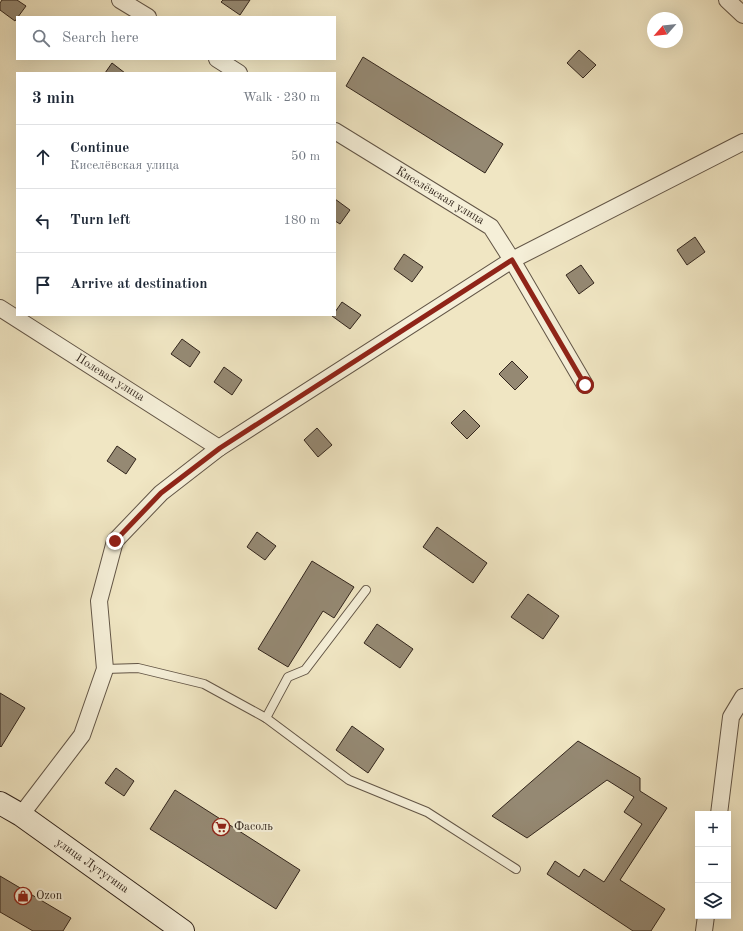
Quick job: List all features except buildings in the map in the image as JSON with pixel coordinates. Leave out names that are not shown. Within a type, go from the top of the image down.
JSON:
[{"type":"main road","name":"улица Лутугина","points":[[0,803],[21,815],[183,931]]},
{"type":"street","points":[[120,0],[146,16]]},
{"type":"street","points":[[727,0],[743,15]]},
{"type":"street","points":[[219,60],[237,72]]},
{"type":"street","name":"Киселёвская улица","points":[[336,133],[491,227],[585,385]]},
{"type":"street","points":[[21,815],[82,735],[105,668],[99,601],[115,541],[161,493],[220,448],[512,260],[743,142]]},
{"type":"street","name":"Полевая улица","points":[[0,308],[220,448]]},
{"type":"street","points":[[719,811],[731,716],[743,697]]},
{"type":"street","points":[[704,931],[706,919]]},
{"type":"lane","points":[[266,718],[288,677],[305,670],[366,590]]},
{"type":"lane","points":[[105,668],[138,668],[204,684],[266,718],[349,780],[427,812],[516,869]]},
{"type":"place","name":"Фасоль","points":[[221,827]]},
{"type":"place","name":"Ozon","points":[[23,896]]},
{"type":"route","points":[[115,541],[161,493],[220,448],[512,260],[585,385]]}]
